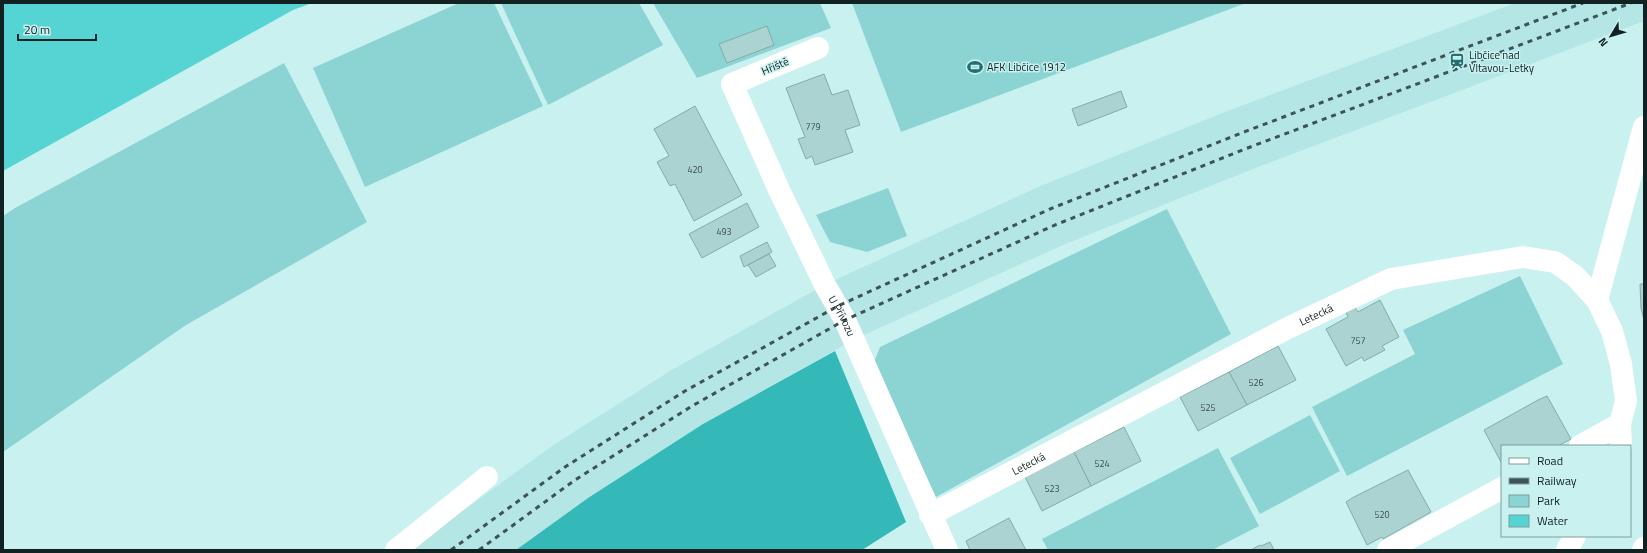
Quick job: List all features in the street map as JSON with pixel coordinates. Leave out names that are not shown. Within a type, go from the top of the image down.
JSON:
[{"type":"street","name":"Hřiště","points":[[732,84],[818,48]]},
{"type":"street","name":"U Přívozu","points":[[732,84],[780,192],[825,285],[845,320],[930,515],[947,550]]},
{"type":"street","points":[[1597,300],[1644,127]]},
{"type":"street","name":"Letecká","points":[[930,515],[1288,328],[1391,279],[1523,257],[1556,262],[1575,276],[1597,300],[1612,331],[1621,364],[1626,401],[1620,424],[1621,445]]},
{"type":"street","points":[[1582,445],[1620,424]]},
{"type":"street","points":[[396,550],[487,477]]},
{"type":"street","points":[[1388,550],[1501,489]]},
{"type":"street","points":[[1567,550],[1574,537]]},
{"type":"shaded area","points":[[1515,3],[1644,3],[1644,21],[1253,169],[1063,245],[855,339],[703,424],[588,498],[516,550],[409,550],[552,446],[670,371],[826,284],[1038,187],[1230,110]]},
{"type":"shaded area","points":[[835,351],[906,522],[862,550],[516,550],[588,498],[703,424]]},
{"type":"green space","points":[[459,3],[494,3],[543,106],[365,187],[313,68]]},
{"type":"green space","points":[[501,3],[639,3],[663,45],[548,105]]},
{"type":"green space","points":[[653,3],[820,3],[831,28],[697,78]]},
{"type":"green space","name":"AFK Libčice 1912","points":[[852,3],[1246,3],[901,132]]},
{"type":"green space","points":[[284,63],[367,222],[186,325],[3,452],[3,216],[15,208]]},
{"type":"green space","points":[[888,188],[907,236],[867,252],[830,242],[816,215]]},
{"type":"green space","points":[[1167,209],[1231,334],[936,497],[873,365],[880,347]]},
{"type":"green space","points":[[1520,276],[1563,364],[1347,476],[1312,407],[1415,354],[1403,330]]},
{"type":"green space","points":[[1310,415],[1340,471],[1260,514],[1230,458]]},
{"type":"green space","points":[[1218,448],[1259,526],[1212,550],[1048,550],[1042,539]]},
{"type":"water","points":[[3,3],[312,3],[293,10],[3,171]]},
{"type":"building","points":[[767,26],[774,45],[727,63],[719,44]]},
{"type":"building","points":[[824,74],[832,95],[848,90],[860,125],[845,130],[853,152],[815,165],[812,156],[806,159],[798,139],[805,137],[786,88]]},
{"type":"building","points":[[1121,91],[1127,107],[1078,126],[1072,109]]},
{"type":"building","points":[[695,106],[742,195],[694,221],[675,184],[670,186],[657,162],[669,156],[654,129]]},
{"type":"building","points":[[747,203],[759,227],[702,258],[689,234]]},
{"type":"building","points":[[767,242],[772,252],[744,267],[740,256]]},
{"type":"building","points":[[769,254],[776,266],[756,277],[748,265]]},
{"type":"building","points":[[1640,284],[1644,284],[1644,320],[1641,308]]},
{"type":"building","points":[[1380,300],[1399,337],[1382,346],[1385,350],[1364,361],[1362,357],[1346,366],[1326,329],[1348,317],[1346,312],[1355,308],[1358,312]]},
{"type":"building","points":[[1278,346],[1296,380],[1247,405],[1229,372]]},
{"type":"building","points":[[1229,372],[1247,405],[1198,431],[1180,397]]},
{"type":"building","points":[[1547,396],[1571,439],[1560,445],[1501,445],[1501,462],[1484,430]]},
{"type":"building","points":[[1124,427],[1141,461],[1091,486],[1074,452]]},
{"type":"building","points":[[1074,452],[1091,486],[1042,511],[1025,477]]},
{"type":"building","points":[[1408,470],[1431,512],[1383,539],[1382,537],[1367,545],[1346,502]]},
{"type":"building","points":[[1009,518],[1026,550],[970,550],[966,541]]},
{"type":"building","points":[[1270,542],[1274,550],[1251,550],[1260,545],[1261,546]]},
{"type":"railway","points":[[451,550],[565,467],[685,391],[838,306],[1050,209],[1244,132],[1583,3]]},
{"type":"railway","points":[[479,550],[575,480],[692,406],[845,320],[1055,225],[1245,149],[1631,3]]},
{"type":"place","name":"Libčice nad Vltavou-Letky","points":[[1457,61]]},
{"type":"place","name":"AFK Libčice 1912","points":[[975,67]]}]
